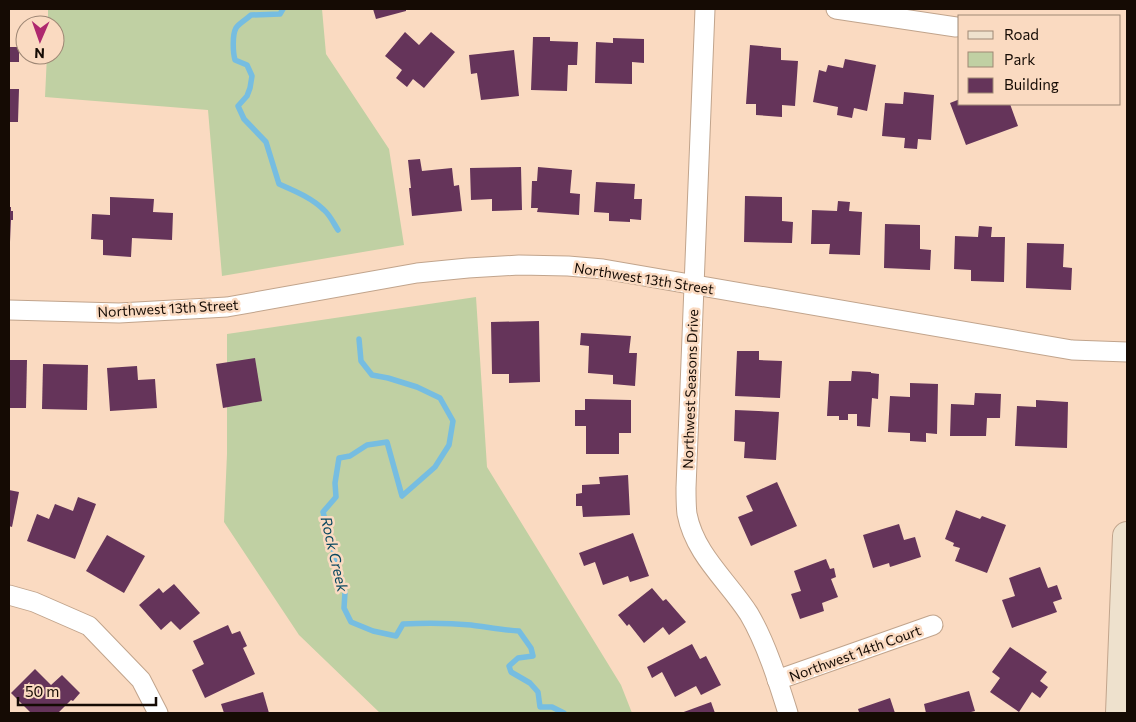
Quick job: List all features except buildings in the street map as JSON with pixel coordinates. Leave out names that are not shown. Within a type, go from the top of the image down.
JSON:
[{"type":"street","name":"Northwest Seasons Drive","points":[[705,9],[693,285],[686,488],[687,515],[695,538],[709,563],[749,614],[764,647],[788,713]]},
{"type":"street","points":[[836,9],[956,27]]},
{"type":"street","name":"Northwest 13th Street","points":[[9,310],[119,313],[227,307],[417,273],[519,265],[568,266],[604,269],[1072,350],[1127,352]]},
{"type":"street","points":[[1120,713],[1127,536]]},
{"type":"street","points":[[9,595],[34,602],[89,626],[141,680],[158,713]]},
{"type":"street","name":"Northwest 14th Court","points":[[777,680],[933,625]]},
{"type":"green space","points":[[48,9],[322,9],[326,54],[389,149],[404,245],[222,276],[208,110],[45,97],[47,65],[65,65],[65,15],[48,15]]},
{"type":"green space","points":[[476,297],[487,467],[621,685],[632,713],[380,713],[299,635],[224,522],[227,454],[227,334]]},
{"type":"waterway","name":"Rock Creek","points":[[283,9],[280,14],[251,15],[236,28],[233,44],[235,60],[247,65],[252,76],[247,96],[238,106],[244,119],[266,142],[279,184],[314,202],[328,214],[338,230]]},
{"type":"waterway","name":"Rock Creek","points":[[359,339],[361,361],[372,375],[417,387],[440,398],[453,421],[449,445],[435,467],[402,496],[387,442],[367,445],[350,456],[339,458],[335,483],[336,497],[323,512],[345,592],[344,608],[351,622],[373,631],[396,636],[403,624],[462,624],[519,631],[531,648],[533,656],[518,658],[509,666],[511,672],[530,683],[538,692],[540,707],[552,707],[564,713]]}]
